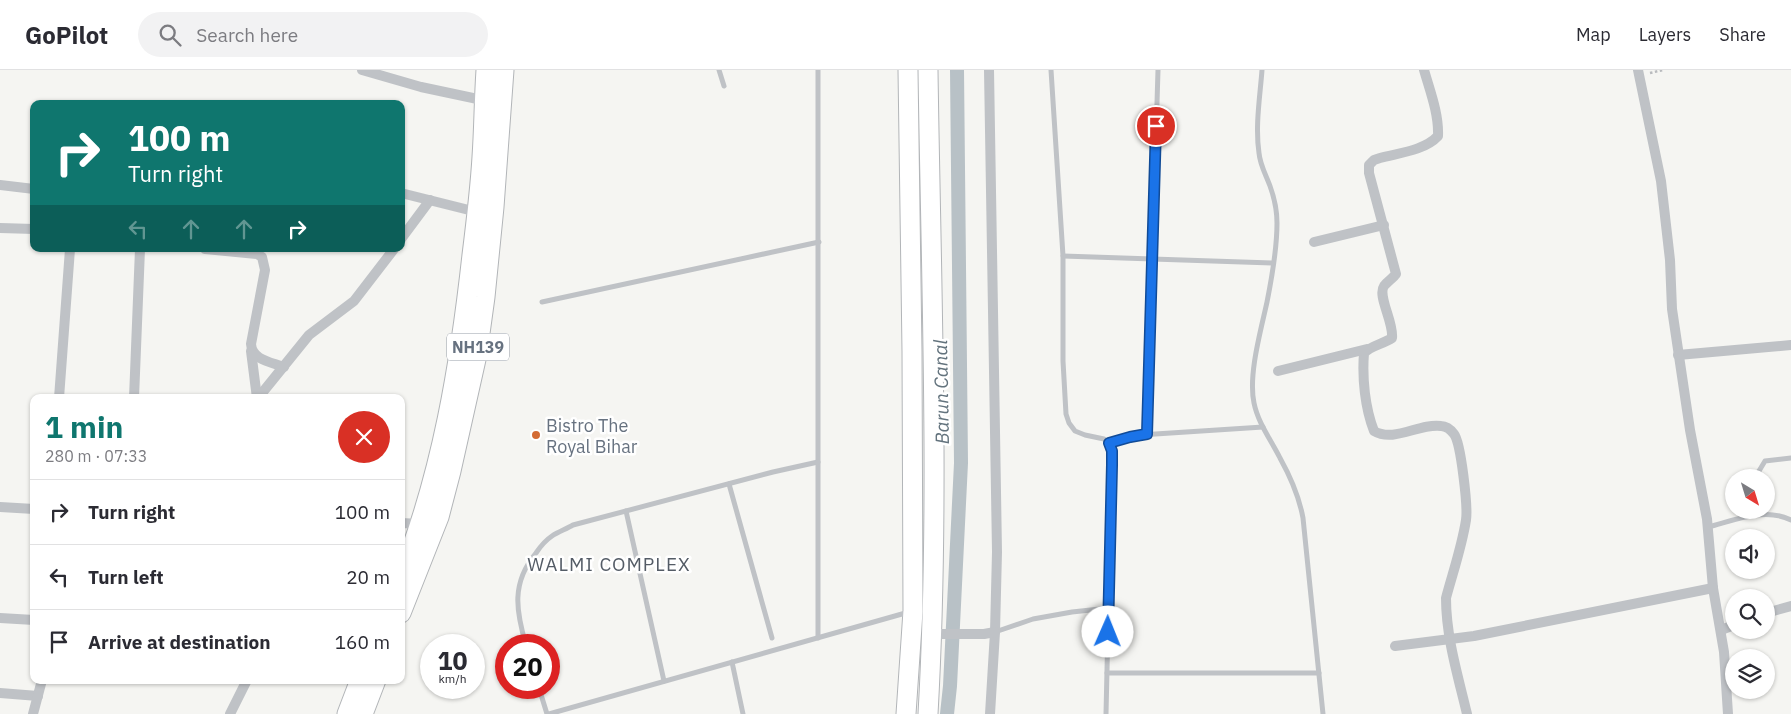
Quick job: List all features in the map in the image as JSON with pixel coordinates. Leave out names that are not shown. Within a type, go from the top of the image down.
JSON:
[{"type":"highway","name":"NH139","points":[[405,566],[421,524],[454,387],[469,286],[477,212],[486,70]]},
{"type":"highway","name":"NH139","points":[[405,603],[439,517],[477,355],[485,297],[503,105],[504,70]]},
{"type":"highway","points":[[906,714],[913,611],[908,70]]},
{"type":"highway","points":[[928,70],[939,633],[928,714]]},
{"type":"highway","points":[[347,714],[358,684]]},
{"type":"highway","points":[[363,714],[374,684]]},
{"type":"street","points":[[362,70],[421,87],[503,105]]},
{"type":"street","points":[[989,70],[997,552],[996,632],[990,714]]},
{"type":"street","points":[[1278,371],[1376,347],[1392,338],[1393,330],[1382,298],[1382,292],[1384,286],[1396,274],[1396,269],[1369,173],[1369,165],[1374,160],[1426,145],[1438,136],[1436,114],[1424,70]]},
{"type":"street","points":[[1638,70],[1661,181],[1670,260],[1672,309],[1690,430],[1708,527],[1713,588],[1721,630],[1728,714]]},
{"type":"street","points":[[0,186],[30,189]]},
{"type":"street","points":[[405,195],[477,212]]},
{"type":"street","points":[[405,234],[430,200]]},
{"type":"street","points":[[1314,242],[1384,225]]},
{"type":"street","points":[[0,228],[30,229]]},
{"type":"street","points":[[59,394],[70,252]]},
{"type":"street","points":[[134,394],[140,252]]},
{"type":"street","points":[[236,252],[257,254],[262,257],[264,270],[251,344],[256,394]]},
{"type":"street","points":[[260,394],[310,335],[354,301],[392,252]]},
{"type":"street","points":[[1678,355],[1791,345]]},
{"type":"street","points":[[1367,349],[1364,353],[1364,374],[1369,415],[1374,431],[1380,435],[1388,435],[1432,426],[1442,426],[1454,434],[1458,443],[1467,519],[1446,598],[1450,639],[1467,714]]},
{"type":"street","points":[[251,351],[261,359],[284,366]]},
{"type":"street","points":[[0,507],[30,509]]},
{"type":"street","points":[[405,523],[421,524]]},
{"type":"street","points":[[1396,646],[1474,636],[1713,588]]},
{"type":"street","points":[[1775,610],[1791,606]]},
{"type":"street","points":[[0,618],[30,620]]},
{"type":"street","points":[[1721,630],[1725,628]]},
{"type":"street","points":[[939,633],[984,634],[996,632]]},
{"type":"street","points":[[33,714],[41,684]]},
{"type":"street","points":[[230,714],[245,684]]},
{"type":"street","points":[[0,693],[38,696]]},
{"type":"lane","points":[[719,70],[724,86]]},
{"type":"lane","points":[[818,70],[818,638]]},
{"type":"lane","points":[[1051,70],[1063,256],[1063,361],[1066,414],[1069,423],[1075,431],[1104,439],[1109,443],[1112,451],[1106,714]]},
{"type":"lane","points":[[1147,434],[1158,70]]},
{"type":"lane","points":[[1262,70],[1258,140],[1261,164],[1270,185],[1276,213],[1276,241],[1254,370],[1253,402],[1263,427],[1288,473],[1300,504],[1323,714]]},
{"type":"lane","points":[[542,302],[819,242]]},
{"type":"lane","points":[[1063,256],[1273,263]]},
{"type":"lane","points":[[1109,443],[1147,434],[1263,427]]},
{"type":"lane","points":[[1760,469],[1765,461],[1791,458]]},
{"type":"lane","points":[[523,634],[517,598],[520,583],[531,558],[551,537],[573,525],[818,462]]},
{"type":"lane","points":[[729,484],[772,638]]},
{"type":"lane","points":[[626,511],[664,681]]},
{"type":"lane","points":[[1775,514],[1791,520]]},
{"type":"lane","points":[[1708,527],[1737,519]]},
{"type":"lane","points":[[996,632],[1039,618],[1109,608]]},
{"type":"lane","points":[[543,699],[548,714],[913,611]]},
{"type":"lane","points":[[732,662],[743,714]]},
{"type":"lane","points":[[1107,673],[1319,673]]},
{"type":"waterway","name":"Barun Canal","points":[[947,714],[961,463],[957,70]]},
{"type":"place","name":"Bistro The Royal Bihar","points":[[536,435]]},
{"type":"district","name":"WALMI COMPLEX","points":[[609,564]]},
{"type":"route","points":[[1108,632],[1112,465],[1112,451],[1109,443],[1147,434],[1156,126]]}]
